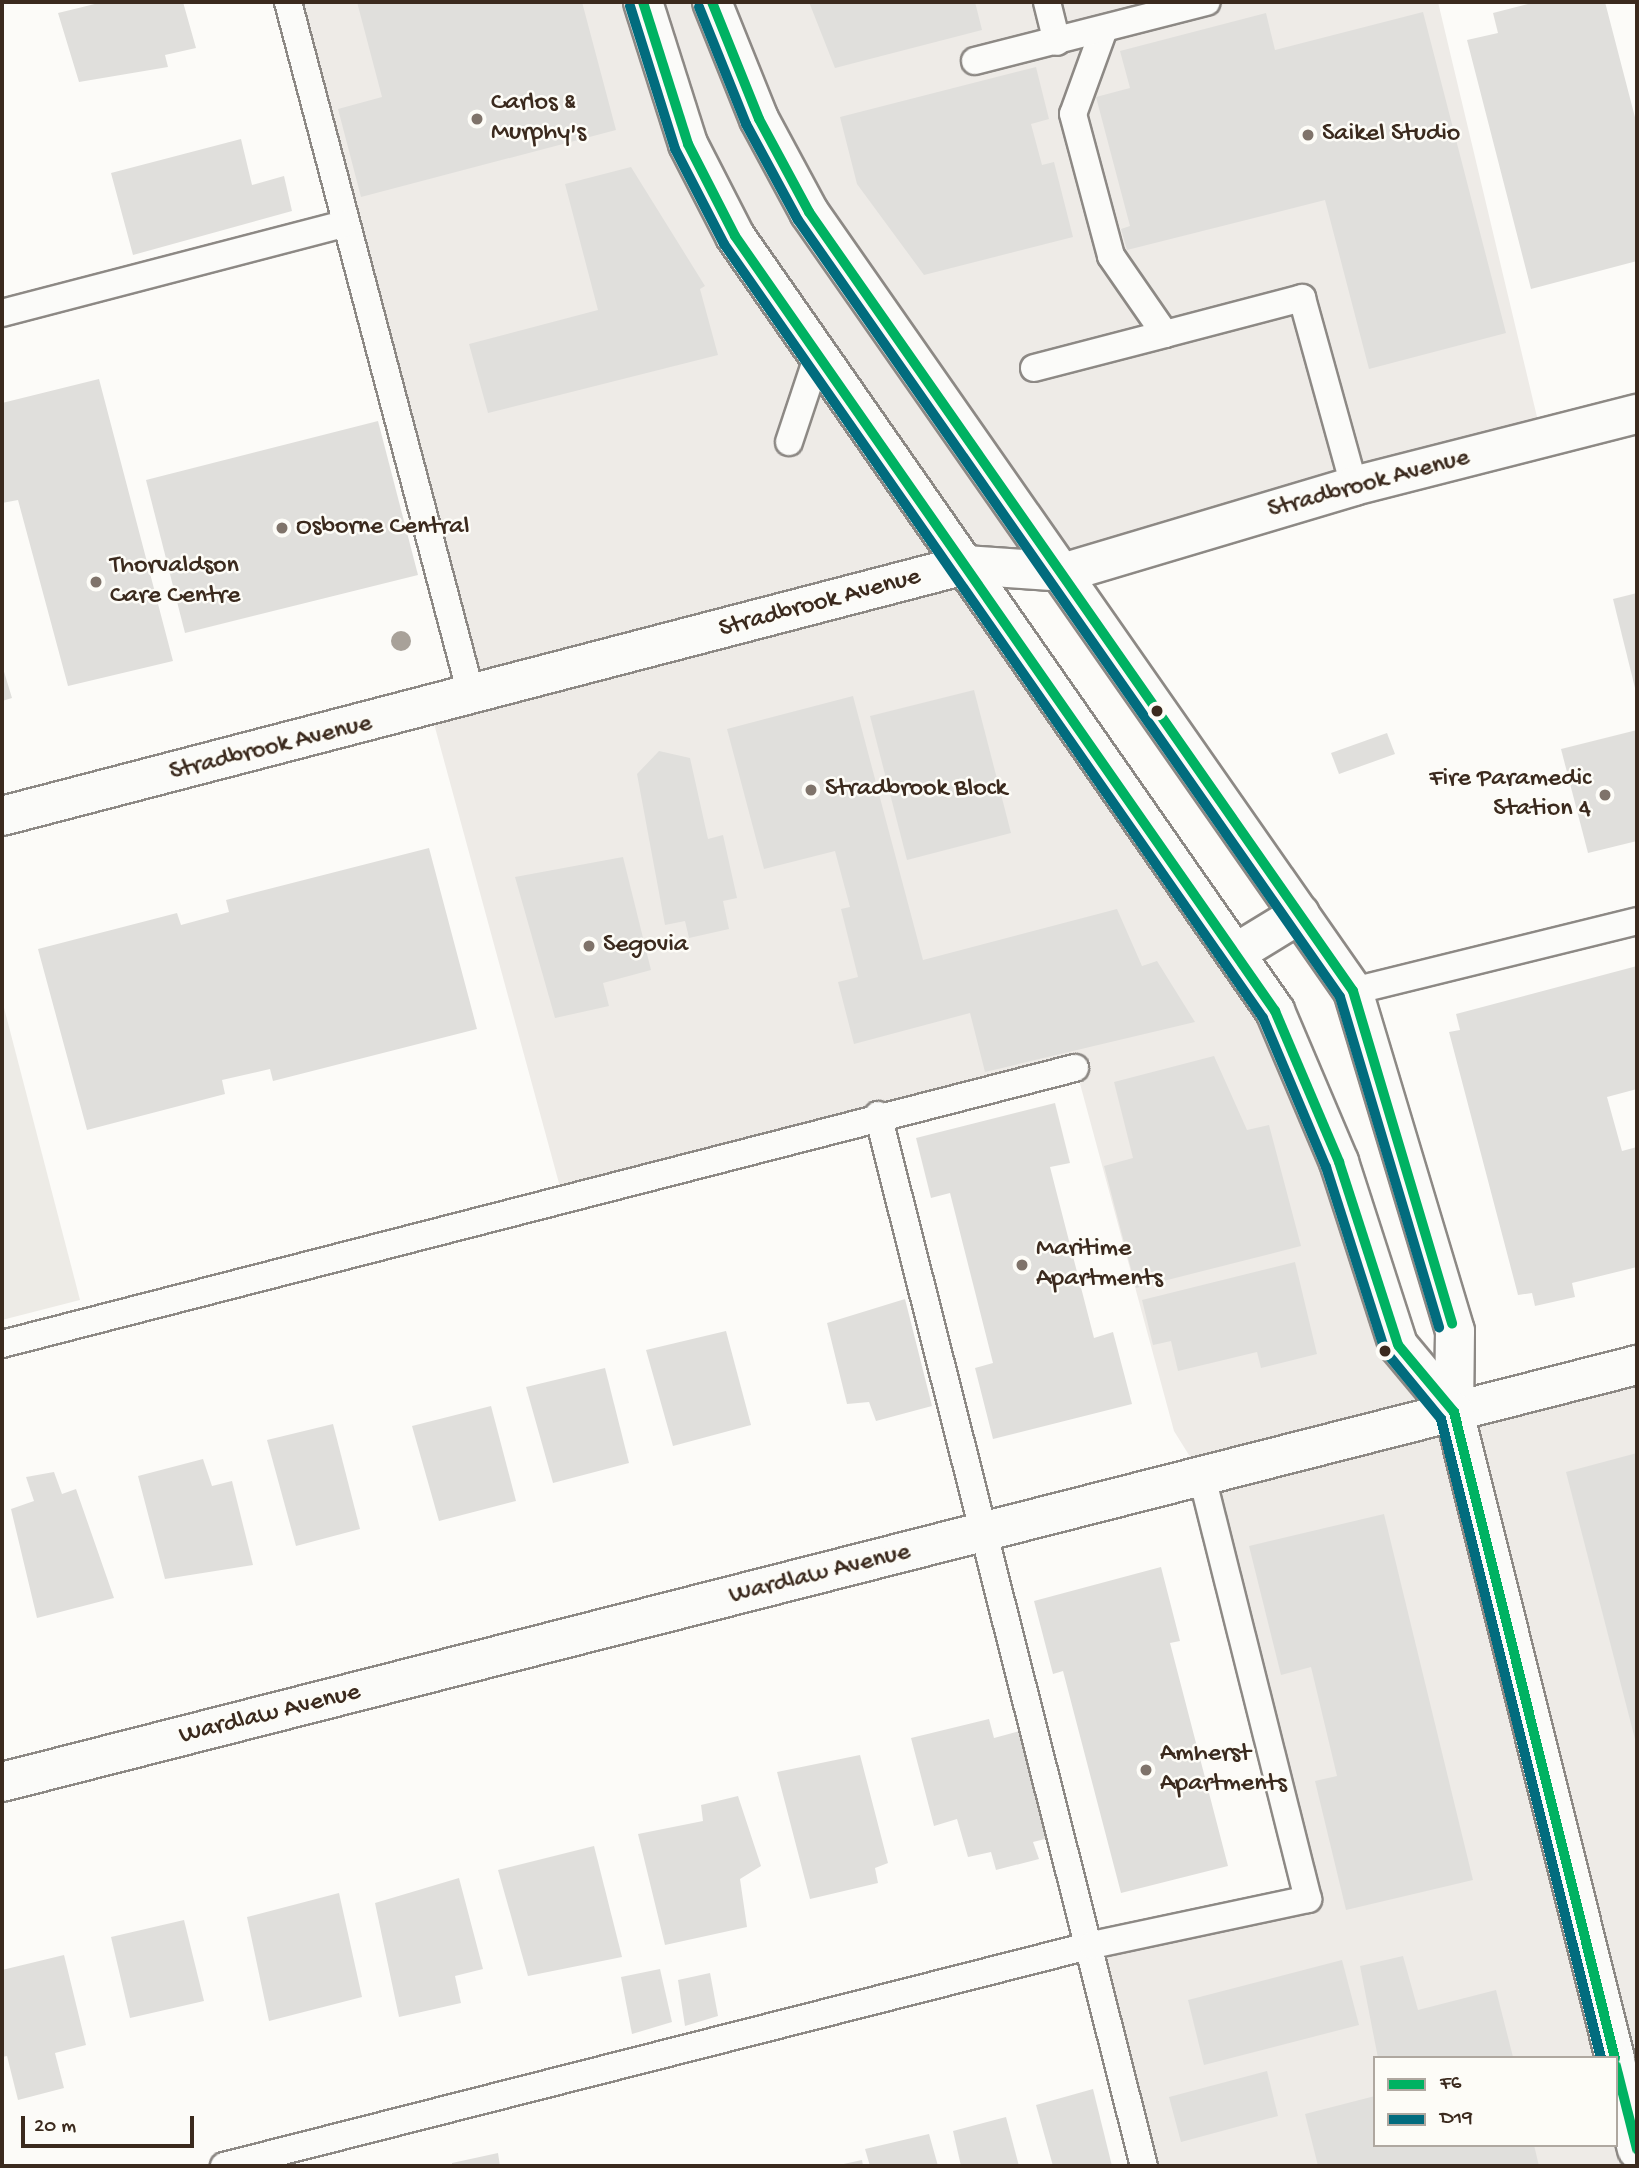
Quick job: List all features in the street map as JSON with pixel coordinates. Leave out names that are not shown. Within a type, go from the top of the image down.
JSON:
[{"type":"main road","points":[[643,2],[688,144],[735,236],[1275,1011],[1339,1162],[1398,1345],[1454,1412]]},
{"type":"main road","points":[[712,2],[759,119],[809,212],[1066,572],[1353,991],[1455,1331],[1454,1412],[1615,2056]]},
{"type":"main road","name":"Stradbrook Avenue","points":[[2,816],[472,698],[965,565],[1066,572],[1354,485],[1637,414]]},
{"type":"main road","points":[[1236,953],[1300,914]]},
{"type":"main road","name":"Wardlaw Avenue","points":[[2,1782],[981,1535],[1637,1365]]},
{"type":"main road","points":[[1618,2073],[1637,2149]]},
{"type":"lane","points":[[288,2],[344,224],[472,698]]},
{"type":"lane","points":[[1047,2],[1057,42]]},
{"type":"lane","points":[[975,61],[1207,2]]},
{"type":"lane","points":[[1104,29],[1073,114],[1111,256],[1165,334]]},
{"type":"lane","points":[[2,313],[344,224]]},
{"type":"lane","points":[[1034,368],[1302,298],[1354,485]]},
{"type":"lane","points":[[789,442],[818,355]]},
{"type":"lane","points":[[1353,991],[1637,921]]},
{"type":"lane","points":[[2,1344],[878,1115],[1075,1068]]},
{"type":"lane","points":[[878,1115],[981,1535],[1092,1945],[1144,2166]]},
{"type":"lane","points":[[224,2166],[1092,1945],[1308,1899],[1202,1476]]},
{"type":"shaded area","points":[[288,2],[1438,2],[1542,438],[1066,572],[966,565],[1275,1011],[1398,1345],[1454,1412],[1637,1365],[1637,2166],[1144,2166],[1092,1945],[1307,1899],[1202,1476],[1174,1431],[1076,1069],[563,1198],[430,709],[471,698]]},
{"type":"shaded area","points":[[2,1000],[80,1300],[2,1320]]},
{"type":"building","points":[[103,2],[183,2],[196,48],[165,55],[168,67],[79,82],[58,13]]},
{"type":"building","name":"Carlos & Murphy's","points":[[357,2],[582,2],[616,130],[361,197],[338,109],[382,97]]},
{"type":"building","points":[[809,2],[975,2],[982,30],[835,68]]},
{"type":"building","points":[[1536,2],[1605,2],[1637,125],[1637,261],[1531,289],[1467,40],[1498,33],[1493,13]]},
{"type":"building","points":[[1423,12],[1506,333],[1369,369],[1325,200],[1127,250],[1121,229],[1130,226],[1096,97],[1130,88],[1120,51],[1266,13],[1275,50]]},
{"type":"building","points":[[1036,67],[1049,119],[1031,124],[1042,165],[1054,162],[1073,237],[924,275],[857,184],[840,117]]},
{"type":"building","points":[[241,139],[252,185],[284,176],[292,211],[133,255],[111,173]]},
{"type":"building","points":[[631,167],[705,286],[700,289],[718,355],[488,413],[469,344],[598,310],[565,184]]},
{"type":"building","name":"Thorvaldson Care Centre","points":[[99,379],[173,661],[68,686],[18,500],[2,503],[2,403]]},
{"type":"building","name":"Osborne Central","points":[[378,421],[418,575],[185,633],[146,480]]},
{"type":"building","points":[[1637,593],[1637,691],[1636,692],[1613,599]]},
{"type":"building","points":[[2,665],[12,698],[2,701]]},
{"type":"building","points":[[974,690],[1011,833],[907,860],[870,716]]},
{"type":"building","points":[[853,696],[923,960],[1117,909],[1142,966],[1157,961],[1195,1022],[985,1072],[970,1013],[854,1044],[838,982],[858,977],[841,909],[850,907],[835,851],[764,869],[727,729]]},
{"type":"building","name":"Fire Paramedic Station 4","points":[[1637,730],[1637,841],[1588,853],[1561,749]]},
{"type":"building","points":[[1387,733],[1395,754],[1339,774],[1331,753]]},
{"type":"building","points":[[659,751],[690,758],[708,839],[723,835],[737,898],[723,901],[729,929],[689,938],[685,921],[665,925],[637,774]]},
{"type":"building","points":[[429,848],[477,1029],[273,1081],[270,1069],[222,1080],[225,1094],[87,1130],[38,949],[177,913],[181,925],[229,912],[226,900]]},
{"type":"building","name":"Segovia","points":[[623,857],[651,970],[603,983],[609,1006],[555,1018],[515,877]]},
{"type":"building","points":[[1637,966],[1637,1089],[1607,1097],[1622,1151],[1637,1147],[1637,1267],[1572,1283],[1575,1297],[1535,1306],[1532,1293],[1518,1295],[1449,1032],[1460,1030],[1456,1014]]},
{"type":"building","points":[[1214,1056],[1247,1130],[1269,1125],[1301,1246],[1136,1288],[1104,1166],[1133,1158],[1114,1082]]},
{"type":"building","name":"Maritime Apartments","points":[[1055,1103],[1070,1163],[1050,1167],[1094,1338],[1113,1332],[1132,1404],[993,1439],[975,1368],[993,1363],[950,1193],[931,1198],[916,1138]]},
{"type":"building","points":[[1295,1262],[1317,1354],[1261,1368],[1257,1352],[1178,1371],[1171,1341],[1153,1345],[1142,1300]]},
{"type":"building","points":[[905,1299],[932,1406],[876,1421],[869,1402],[847,1404],[827,1323]]},
{"type":"building","points":[[726,1331],[751,1425],[673,1446],[646,1350]]},
{"type":"building","points":[[605,1368],[629,1463],[553,1483],[526,1387]]},
{"type":"building","points":[[491,1406],[516,1501],[439,1521],[412,1426]]},
{"type":"building","points":[[333,1424],[360,1529],[296,1546],[267,1440]]},
{"type":"building","points":[[1637,1453],[1637,1743],[1636,1743],[1566,1472]]},
{"type":"building","points":[[203,1459],[212,1486],[232,1481],[253,1565],[165,1579],[138,1476]]},
{"type":"building","points":[[54,1472],[62,1494],[76,1489],[114,1598],[37,1618],[11,1509],[34,1501],[26,1477]]},
{"type":"building","points":[[1384,1514],[1473,1880],[1346,1910],[1315,1781],[1337,1776],[1311,1667],[1281,1675],[1249,1546]]},
{"type":"building","name":"Amherst Apartments","points":[[1161,1567],[1180,1641],[1170,1643],[1228,1866],[1121,1893],[1063,1671],[1053,1674],[1034,1601]]},
{"type":"building","points":[[989,1719],[994,1738],[1020,1731],[1049,1838],[1033,1842],[1039,1859],[996,1870],[991,1852],[968,1857],[957,1819],[934,1826],[911,1738]]},
{"type":"building","points":[[860,1755],[888,1863],[875,1868],[878,1883],[810,1899],[777,1772]]},
{"type":"building","points":[[738,1796],[761,1866],[740,1879],[747,1927],[665,1945],[638,1834],[703,1821],[701,1805]]},
{"type":"building","points":[[594,1846],[622,1957],[528,1976],[498,1870]]},
{"type":"building","points":[[459,1878],[483,1969],[455,1976],[461,2003],[399,2017],[375,1903]]},
{"type":"building","points":[[339,1893],[362,1997],[269,2021],[247,1917]]},
{"type":"building","points":[[184,1920],[204,2001],[130,2018],[111,1937]]},
{"type":"building","points":[[64,1955],[86,2045],[55,2053],[64,2088],[18,2100],[7,2056],[2,2057],[2,1970]]},
{"type":"building","points":[[1403,1956],[1418,2010],[1496,1990],[1513,2056],[1378,2056],[1360,1966]]},
{"type":"building","points":[[1342,1960],[1359,2025],[1204,2065],[1188,2000]]},
{"type":"building","points":[[660,1969],[672,2022],[632,2034],[621,1977]]},
{"type":"building","points":[[710,1973],[718,2016],[685,2026],[678,1980]]},
{"type":"building","points":[[1267,2071],[1278,2116],[1181,2142],[1169,2097]]},
{"type":"building","points":[[1093,2089],[1112,2166],[1053,2166],[1036,2105]]},
{"type":"building","points":[[1373,2097],[1373,2147],[1534,2147],[1539,2166],[1318,2166],[1305,2114]]},
{"type":"building","points":[[1006,2117],[1019,2166],[961,2166],[953,2131]]},
{"type":"building","points":[[929,2134],[938,2166],[870,2166],[865,2149]]},
{"type":"building","points":[[498,2153],[500,2166],[452,2166],[452,2163]]},
{"type":"building","points":[[862,2160],[863,2166],[839,2166],[839,2165]]},
{"type":"transit line","name":"F6","points":[[643,2],[688,144],[735,236],[1275,1011],[1339,1162],[1398,1345],[1454,1412],[1615,2056]]},
{"type":"transit line","name":"F6","points":[[712,2],[759,119],[809,212],[1353,991],[1452,1324]]},
{"type":"transit line","name":"D19","points":[[630,6],[675,149],[724,244],[1263,1018],[1326,1167],[1385,1351],[1441,1419],[1600,2056]]},
{"type":"transit line","name":"D19","points":[[699,7],[746,124],[798,220],[1340,997],[1439,1328]]},
{"type":"transit line","name":"F6","points":[[1618,2074],[1637,2149]]},
{"type":"place","name":"Carlos & Murphy's","points":[[477,119]]},
{"type":"place","name":"Saikel Studio","points":[[1308,135]]},
{"type":"place","name":"Osborne Central","points":[[282,528]]},
{"type":"place","name":"Thorvaldson Care Centre","points":[[96,582]]},
{"type":"place","name":"Stradbrook Block","points":[[811,790]]},
{"type":"place","name":"Fire Paramedic Station 4","points":[[1605,795]]},
{"type":"place","name":"Segovia","points":[[589,946]]},
{"type":"place","name":"Maritime Apartments","points":[[1022,1265]]},
{"type":"place","name":"Amherst Apartments","points":[[1146,1770]]}]
